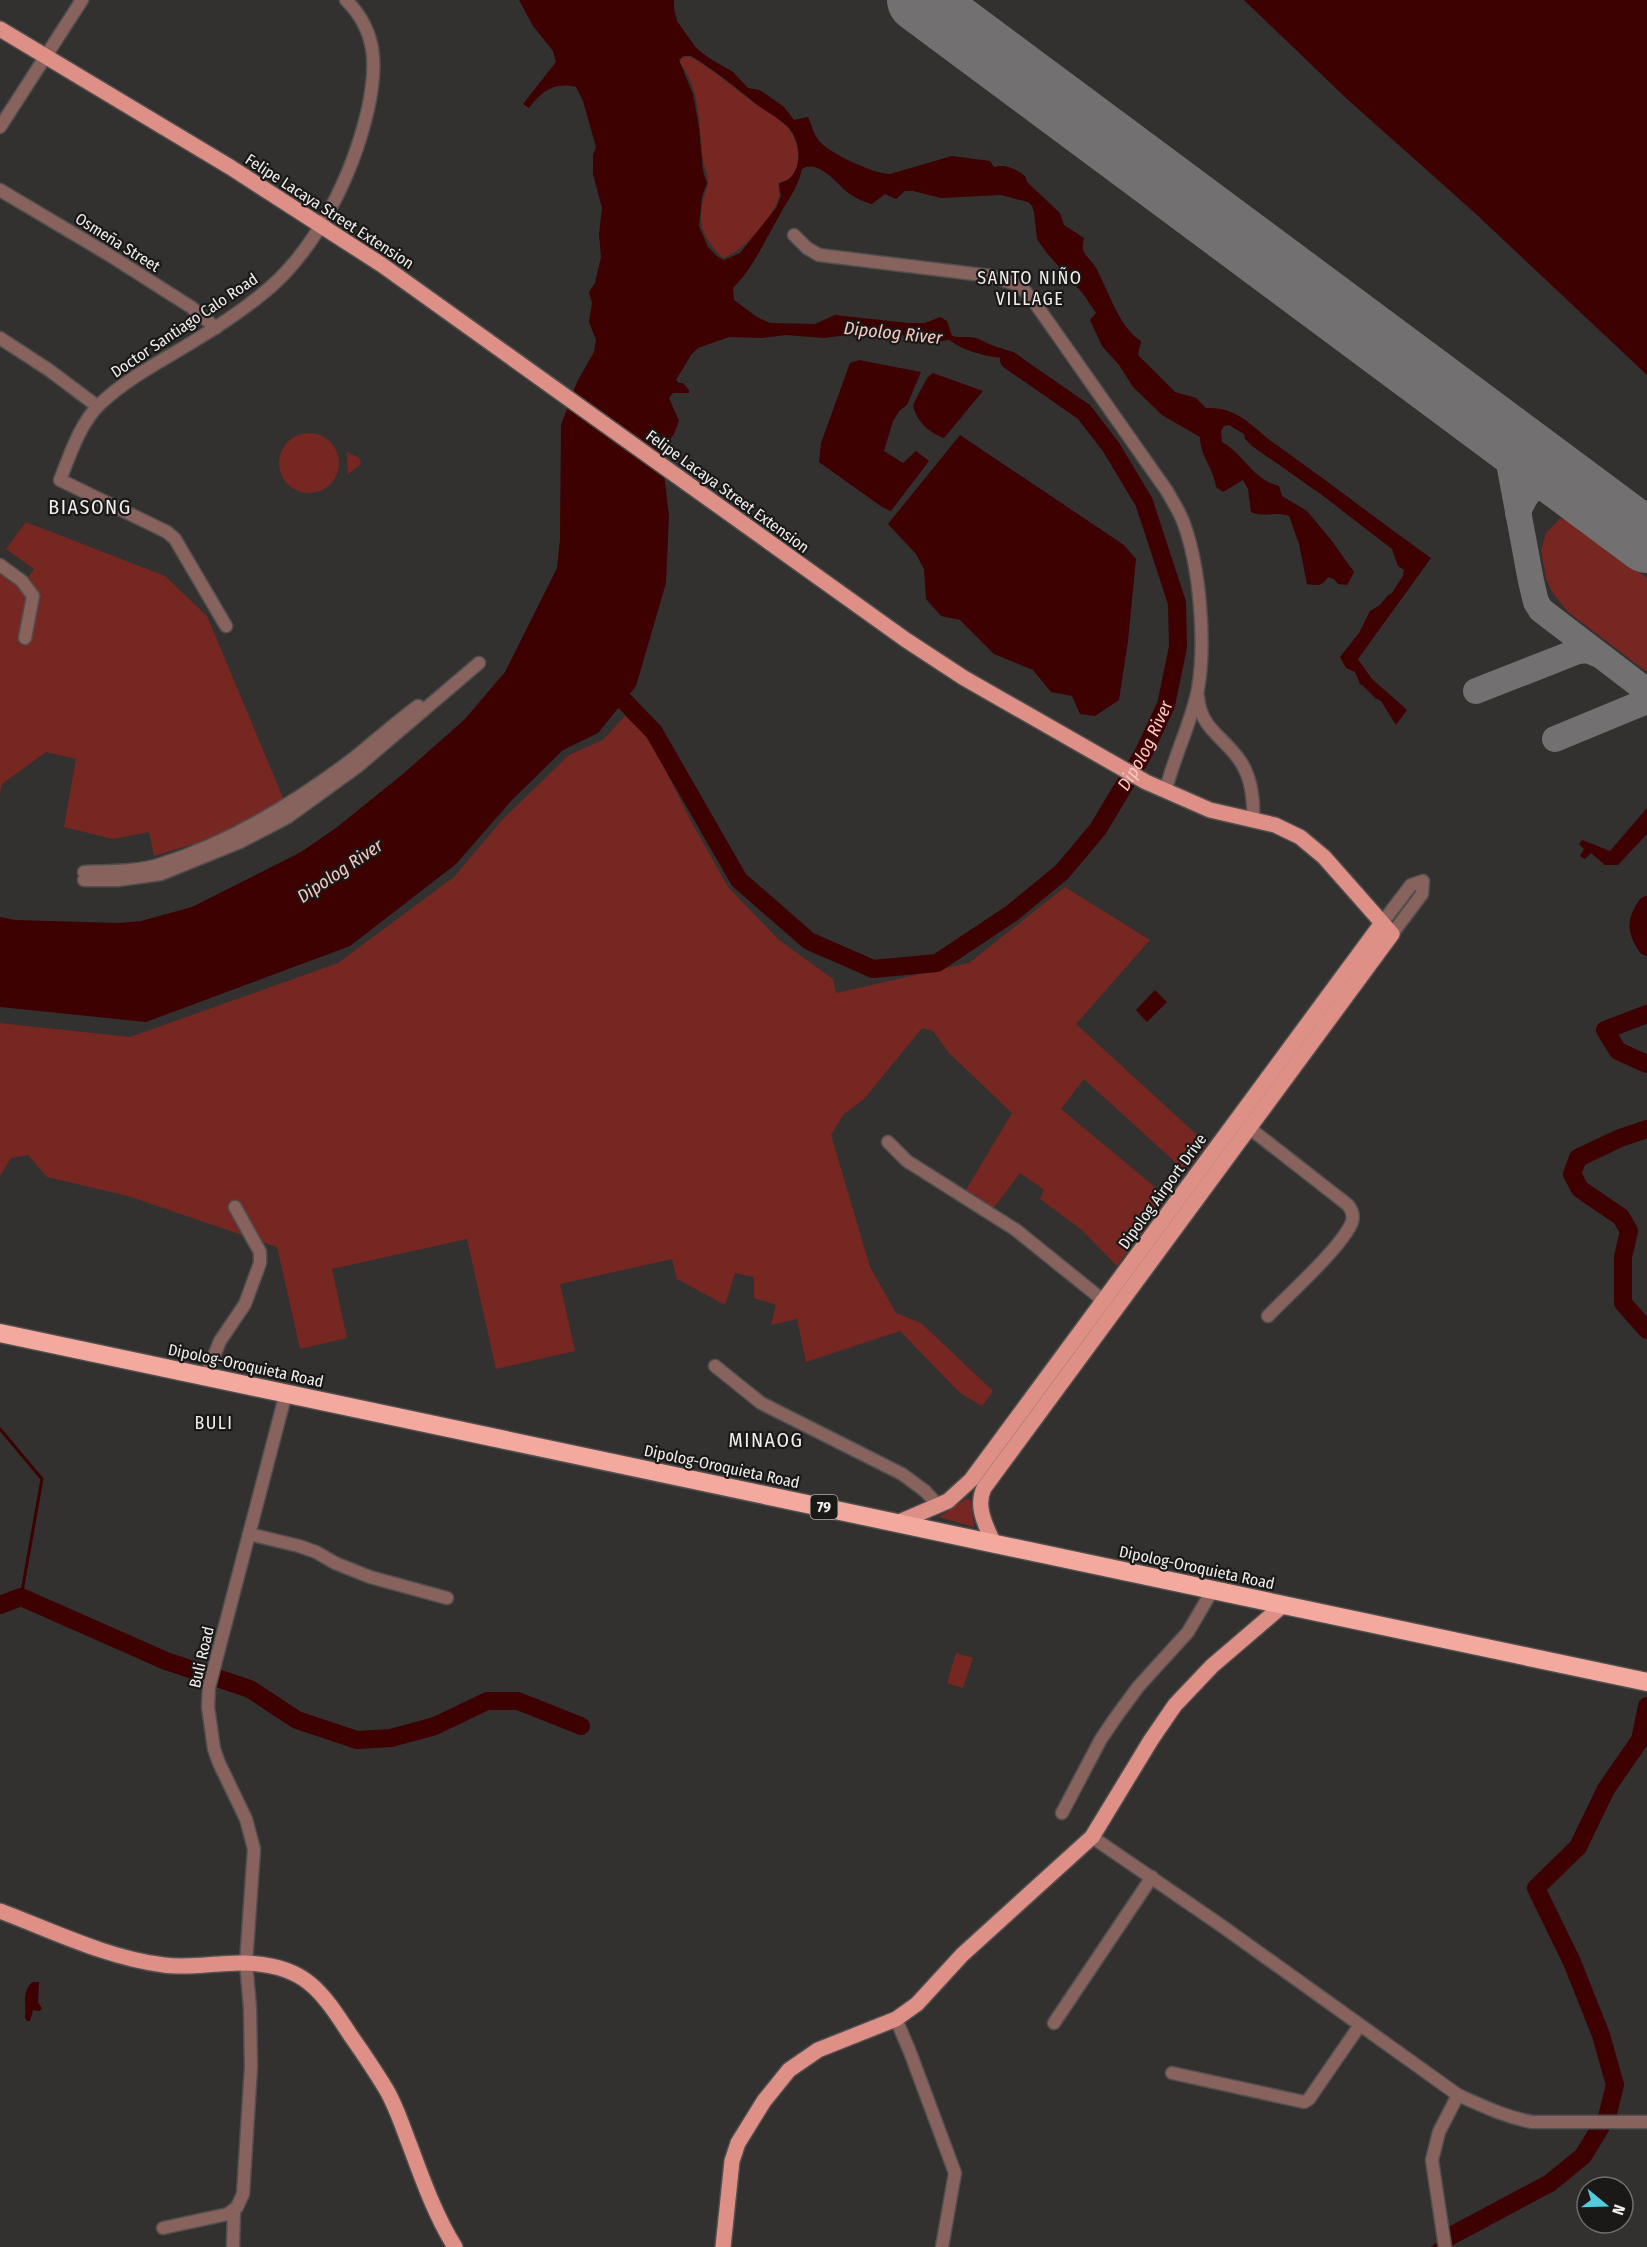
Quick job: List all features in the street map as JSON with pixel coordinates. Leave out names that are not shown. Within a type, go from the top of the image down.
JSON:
[{"type":"highway","name":"Dipolog-Oroquieta Road","points":[[0,1333],[1647,1682]]},
{"type":"main road","name":"Felipe Lacaya Street Extension","points":[[0,29],[321,225],[442,306],[568,399],[925,653],[964,678],[1146,782],[1209,810],[1253,819],[1287,830],[1313,846],[1387,928]]},
{"type":"main road","name":"Dipolog Airport Drive","points":[[897,1523],[977,1484],[1387,928]]},
{"type":"main road","points":[[977,1484],[981,1510],[994,1544]]},
{"type":"main road","points":[[723,2247],[732,2161],[747,2127],[789,2070],[818,2050],[896,2019],[917,2004],[962,1955],[1092,1837],[1175,1705],[1212,1666],[1282,1606]]},
{"type":"main road","points":[[0,1911],[91,1946],[144,1961],[185,1966],[246,1963],[268,1966],[297,1974],[319,1990],[387,2090],[440,2219],[454,2247]]},
{"type":"street","points":[[0,127],[82,0]]},
{"type":"street","name":"Doctor Santiago Calo Road","points":[[97,406],[123,385],[216,327],[262,295],[278,281],[303,252],[321,225],[357,149],[370,98],[373,74],[374,53],[369,31],[346,0]]},
{"type":"street","name":"Osmeña Street","points":[[0,190],[201,313],[216,327]]},
{"type":"street","points":[[794,235],[807,248],[819,255],[991,276],[1015,284],[1024,290],[1049,321],[1178,510],[1190,541],[1199,609],[1201,651],[1199,711],[1214,733],[1238,758],[1248,777],[1254,804],[1253,819]]},
{"type":"street","points":[[0,338],[39,363],[97,406],[85,425],[60,481],[167,532],[175,539],[226,626]]},
{"type":"street","points":[[0,565],[22,581],[33,596],[25,638]]},
{"type":"street","points":[[84,876],[118,880],[160,874],[240,842],[288,817],[357,767],[477,659]]},
{"type":"street","points":[[1168,782],[1198,691]]},
{"type":"street","points":[[1243,1123],[1348,1205],[1353,1214],[1353,1220],[1347,1230],[1328,1254],[1268,1316]]},
{"type":"street","points":[[888,1142],[907,1161],[1016,1230],[1109,1305]]},
{"type":"street","points":[[206,1377],[229,1325],[244,1304],[260,1263],[260,1252],[236,1207]]},
{"type":"street","points":[[715,1366],[761,1403],[902,1474],[925,1491],[938,1505]]},
{"type":"street","name":"Buli Road","points":[[233,2247],[234,2211],[240,2201],[244,2186],[250,2077],[251,2029],[246,1963],[254,1849],[246,1819],[214,1749],[208,1707],[209,1687],[286,1394]]},
{"type":"street","points":[[249,1534],[299,1546],[316,1552],[342,1567],[370,1577],[447,1598]]},
{"type":"street","points":[[1062,1813],[1101,1739],[1138,1687],[1188,1632],[1212,1591]]},
{"type":"street","points":[[1092,1837],[1152,1877],[1458,2095],[1491,2110],[1532,2122],[1647,2122]]},
{"type":"street","points":[[1054,2023],[1152,1877]]},
{"type":"street","points":[[896,2019],[955,2173],[942,2247]]},
{"type":"street","points":[[1172,2073],[1304,2102],[1309,2099],[1360,2025]]},
{"type":"street","points":[[1445,2247],[1432,2160],[1439,2132],[1458,2095]]},
{"type":"street","points":[[163,2228],[214,2218],[234,2211]]},
{"type":"shaded area","points":[[681,57],[691,57],[699,62],[779,119],[791,132],[798,152],[797,167],[794,173],[787,180],[778,183],[778,199],[768,218],[747,243],[723,258],[707,239],[702,226],[701,210],[708,177],[703,161],[695,97],[687,73],[680,63]]},
{"type":"shaded area","points":[[303,433],[315,433],[326,438],[334,446],[339,463],[337,475],[326,488],[315,493],[303,493],[292,488],[284,480],[279,469],[279,457],[284,446],[292,438]]},
{"type":"shaded area","points":[[347,452],[359,458],[361,464],[348,474]]},
{"type":"shaded area","points":[[1560,519],[1567,519],[1647,578],[1647,672],[1568,612],[1552,592],[1546,578],[1541,551],[1546,533]]},
{"type":"shaded area","points":[[26,522],[165,576],[207,616],[284,800],[217,837],[154,856],[149,832],[113,839],[64,827],[76,759],[46,752],[2,784],[0,792],[0,572],[28,578],[34,569],[6,549]]},
{"type":"shaded area","points":[[625,716],[649,738],[692,823],[728,887],[779,940],[833,979],[836,993],[969,963],[1065,887],[1150,940],[1076,1024],[1207,1144],[1185,1171],[1084,1079],[1061,1109],[1167,1197],[1117,1266],[1082,1230],[1040,1199],[1044,1190],[1020,1173],[992,1210],[964,1193],[1012,1113],[949,1053],[933,1031],[922,1028],[864,1099],[844,1114],[831,1135],[870,1267],[896,1313],[921,1323],[993,1391],[982,1406],[960,1393],[900,1331],[806,1362],[797,1319],[771,1325],[776,1305],[754,1298],[754,1277],[735,1273],[725,1305],[677,1279],[672,1259],[560,1284],[575,1351],[496,1369],[467,1239],[332,1269],[347,1338],[300,1349],[277,1247],[128,1196],[47,1177],[28,1155],[11,1158],[0,1176],[0,1023],[130,1037],[338,963],[454,877],[502,820],[569,755],[603,740]]},
{"type":"shaded area","points":[[966,1499],[971,1502],[974,1527],[939,1517]]},
{"type":"shaded area","points":[[956,1653],[973,1658],[963,1688],[947,1683]]},
{"type":"water","points":[[519,0],[674,0],[677,21],[696,48],[733,72],[748,88],[760,90],[784,107],[794,120],[808,117],[820,142],[843,157],[874,171],[890,174],[952,156],[990,161],[994,167],[1011,168],[1025,176],[1027,182],[1060,213],[1064,225],[1084,238],[1084,252],[1096,268],[1120,318],[1133,335],[1141,341],[1138,355],[1175,392],[1196,398],[1206,408],[1226,410],[1242,418],[1431,558],[1358,659],[1372,679],[1407,710],[1396,725],[1381,701],[1360,684],[1355,672],[1346,668],[1340,657],[1359,633],[1370,611],[1392,593],[1403,576],[1404,570],[1398,566],[1392,549],[1322,495],[1252,446],[1245,439],[1244,434],[1229,425],[1224,426],[1221,431],[1222,442],[1237,453],[1262,478],[1279,486],[1282,496],[1307,511],[1354,572],[1347,585],[1338,584],[1334,579],[1328,577],[1319,585],[1307,584],[1299,544],[1289,516],[1251,512],[1248,489],[1243,480],[1223,492],[1216,487],[1202,450],[1200,437],[1162,415],[1133,387],[1119,365],[1102,346],[1090,320],[1096,313],[1084,295],[1037,239],[1034,212],[1028,202],[1001,195],[941,198],[905,191],[896,199],[885,194],[872,204],[853,196],[828,174],[815,167],[808,167],[802,169],[795,189],[758,255],[733,288],[734,300],[757,317],[770,323],[815,324],[835,315],[908,323],[925,323],[940,317],[947,321],[952,336],[976,338],[1019,356],[1031,368],[1028,377],[1009,368],[1002,358],[974,352],[949,340],[935,342],[918,337],[870,332],[824,338],[786,335],[762,338],[729,337],[698,348],[691,355],[676,380],[683,383],[689,393],[673,393],[669,398],[679,421],[674,434],[661,450],[669,515],[666,583],[636,686],[598,733],[563,750],[511,801],[456,864],[350,946],[146,1022],[0,1007],[0,917],[15,920],[119,923],[141,921],[192,907],[301,852],[336,828],[403,774],[465,719],[505,672],[557,568],[560,539],[561,425],[577,382],[594,352],[596,340],[589,322],[592,303],[589,292],[595,283],[601,257],[599,234],[602,208],[593,174],[593,155],[596,147],[583,101],[576,87],[555,87],[539,97],[529,108],[523,104],[556,62],[553,51],[533,26]],"holes":[[[684,56],[691,56],[787,126],[797,144],[798,158],[795,172],[779,184],[781,196],[776,208],[740,253],[724,260],[708,247],[699,226],[702,197],[707,183],[703,171],[693,94],[679,60]]]},
{"type":"water","points":[[1244,0],[1647,0],[1647,375],[1476,214],[1346,98]]},
{"type":"water","points":[[859,360],[921,372],[907,405],[900,410],[893,421],[884,451],[903,463],[916,451],[929,461],[891,511],[819,462],[821,443],[850,363]]},
{"type":"water","points":[[933,373],[983,391],[944,438],[924,426],[913,405],[927,378]]},
{"type":"water","points":[[960,435],[1124,545],[1136,559],[1128,641],[1119,700],[1095,716],[1080,714],[1072,696],[1051,692],[1033,670],[994,654],[960,620],[941,616],[926,599],[924,569],[916,554],[888,524]]},
{"type":"water","points":[[1647,808],[1647,834],[1618,865],[1605,865],[1591,853],[1585,859],[1580,856],[1584,849],[1579,844],[1582,840],[1610,851]]},
{"type":"water","points":[[1155,990],[1167,1002],[1147,1022],[1136,1010]]},
{"type":"water","points":[[32,1982],[39,1982],[38,2002],[42,2009],[33,2010],[30,2021],[27,2021],[25,1995]]},
{"type":"waterway","name":"Dipolog River","points":[[608,684],[654,732],[739,880],[809,941],[873,969],[937,963],[1012,913],[1062,872],[1098,829],[1143,754],[1166,705],[1178,647],[1177,603],[1144,502],[1111,447],[1084,412],[1009,360]]},
{"type":"waterway","points":[[1647,905],[1640,916],[1638,926],[1647,947]]},
{"type":"waterway","points":[[1647,1014],[1605,1030],[1618,1051],[1647,1064]]},
{"type":"waterway","points":[[1647,1129],[1620,1138],[1578,1158],[1572,1174],[1580,1189],[1621,1217],[1629,1231],[1623,1257],[1623,1303],[1647,1330]]},
{"type":"waterway","points":[[0,1429],[42,1479],[21,1597]]},
{"type":"waterway","points":[[0,1605],[21,1597],[166,1661],[250,1689],[297,1720],[357,1740],[391,1738],[435,1726],[487,1701],[518,1701],[581,1726]]},
{"type":"waterway","points":[[1607,2117],[1615,2085],[1601,2035],[1572,1962],[1536,1888],[1578,1847],[1606,1789],[1640,1740],[1647,1706]]},
{"type":"waterway","points":[[1447,2238],[1550,2183],[1583,2156],[1602,2125]]},
{"type":"taxiway","points":[[1489,423],[1507,452],[1536,602],[1541,610],[1647,691]]},
{"type":"taxiway","points":[[1518,513],[1525,497],[1540,484],[1564,480]]},
{"type":"taxiway","points":[[1476,691],[1578,651],[1588,650],[1597,654]]},
{"type":"taxiway","points":[[1555,739],[1647,701]]},
{"type":"runway","points":[[919,0],[1647,541]]},
{"type":"district","name":"SANTO NIÑO VILLAGE","points":[[1030,288]]},
{"type":"district","name":"BIASONG","points":[[90,507]]},
{"type":"district","name":"BULI","points":[[214,1423]]},
{"type":"district","name":"MINAOG","points":[[766,1440]]}]
